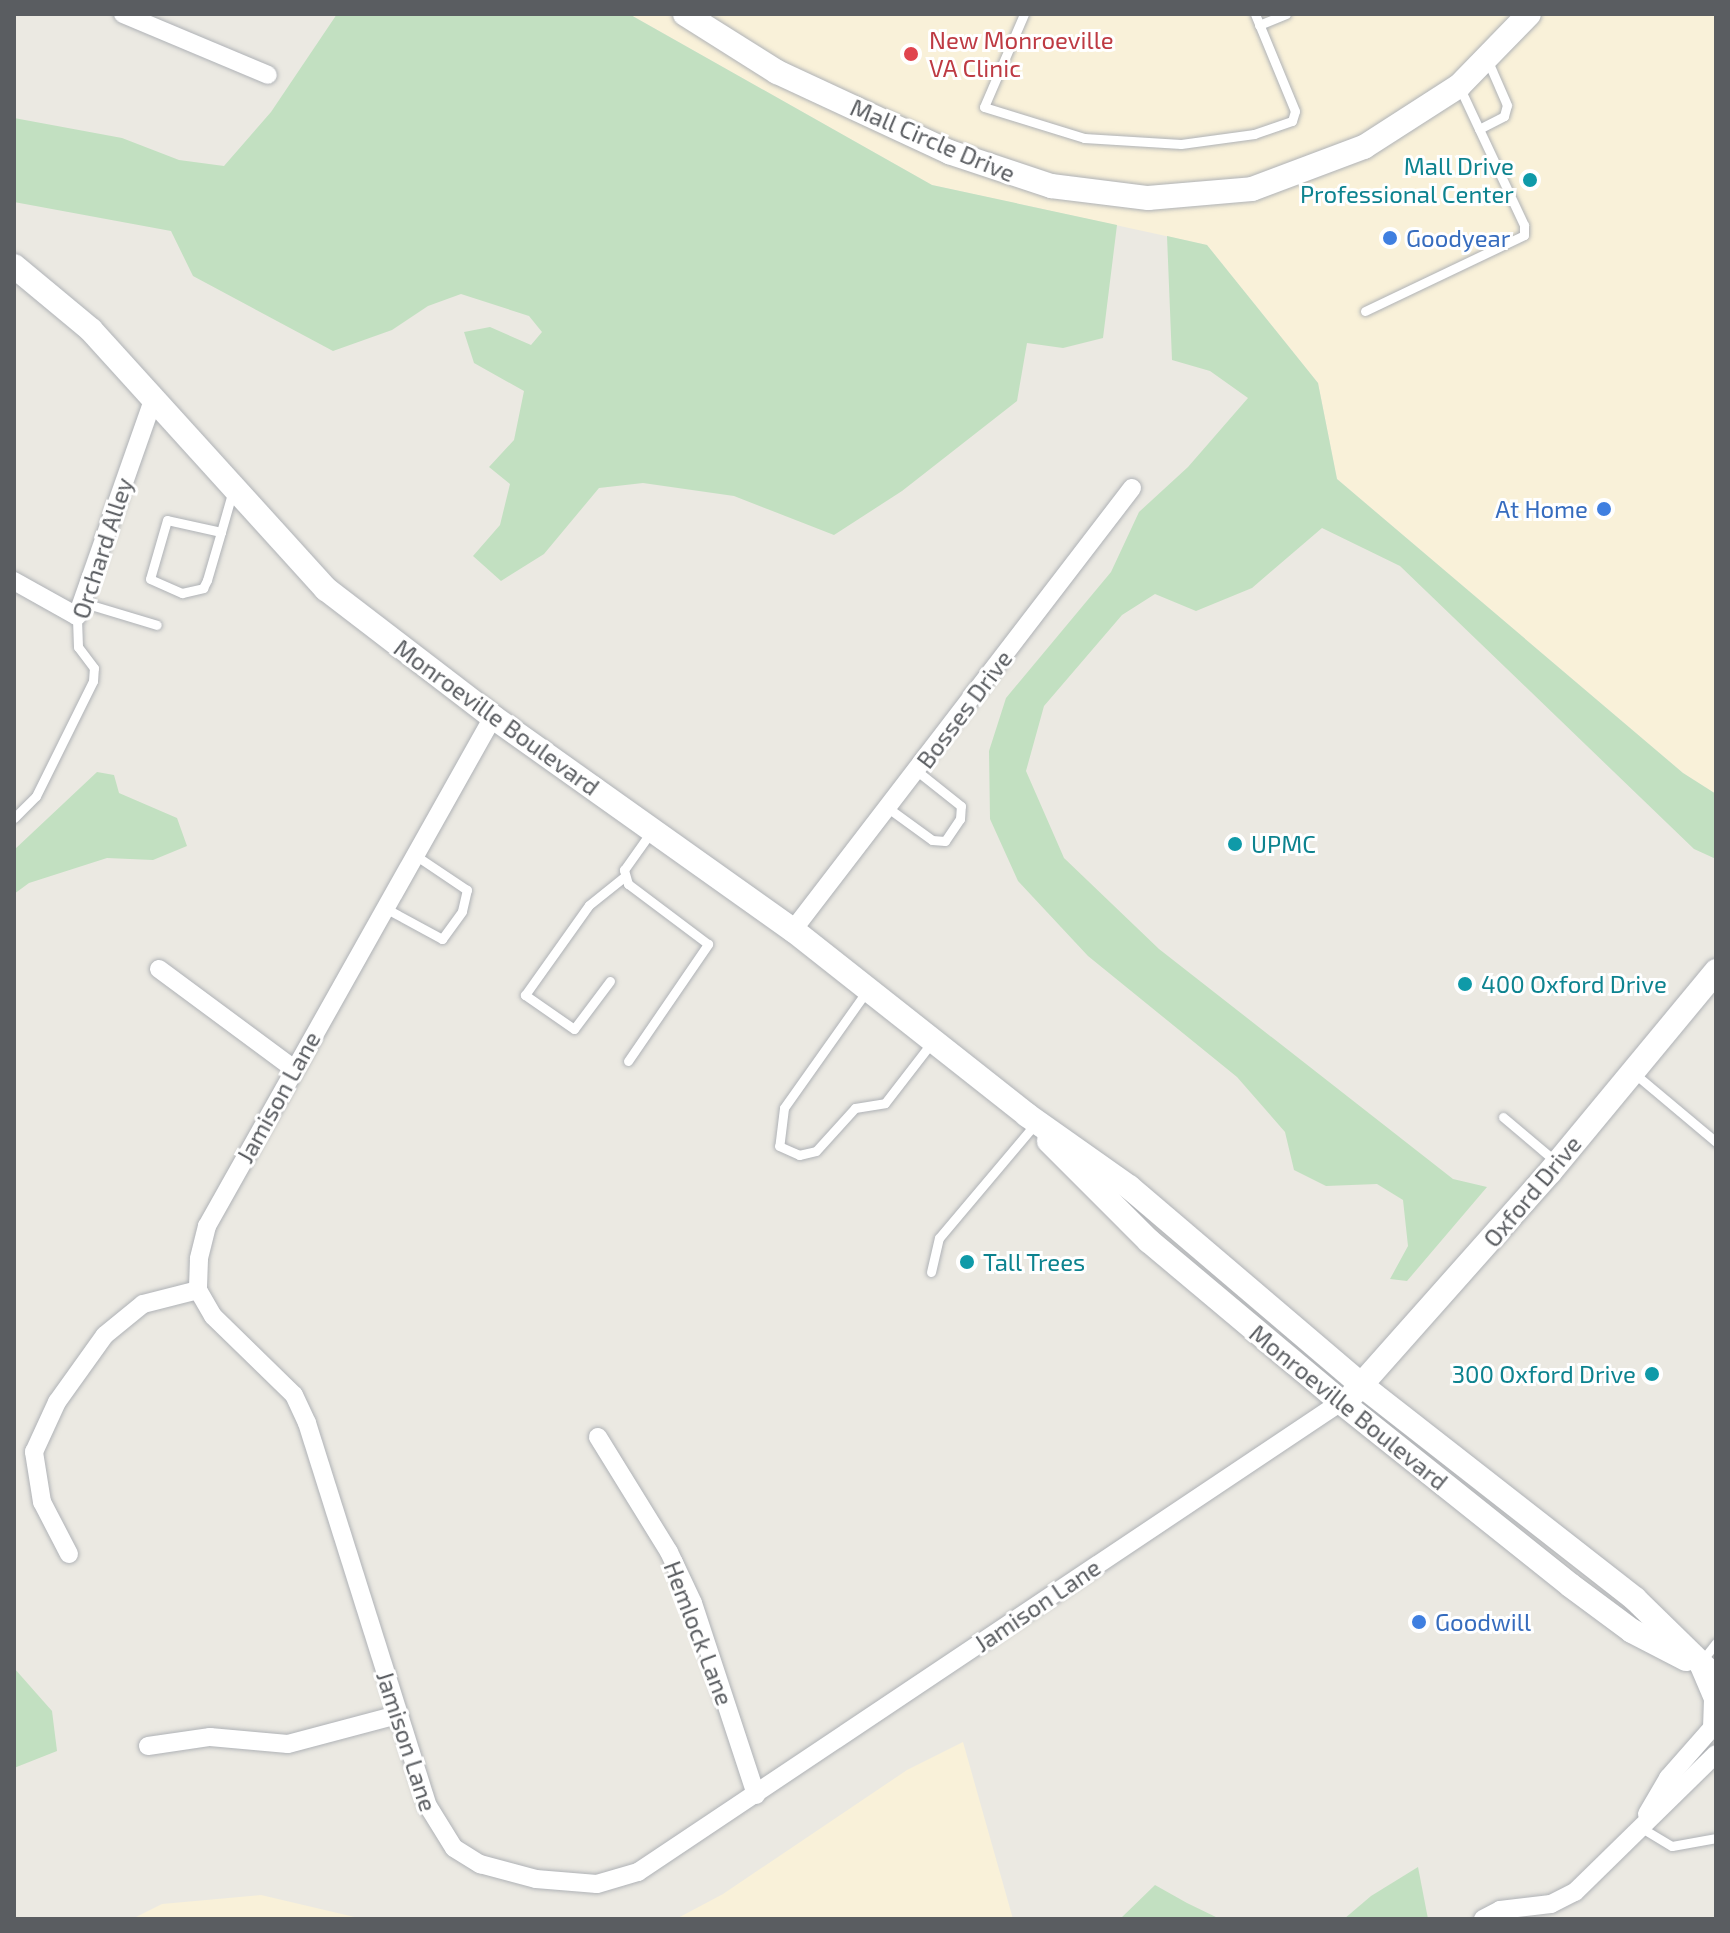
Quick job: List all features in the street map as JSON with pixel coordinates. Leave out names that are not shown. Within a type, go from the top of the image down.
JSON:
[{"type":"main road","name":"Mall Circle Drive","points":[[685,14],[777,72],[949,152],[1023,178],[1122,196],[1214,194],[1282,180],[1406,125],[1459,86],[1529,14]]},
{"type":"main road","name":"Monroeville Boulevard","points":[[14,266],[91,330],[326,589],[493,717],[793,930],[1031,1119],[1129,1187],[1364,1387],[1635,1599],[1707,1671]]},
{"type":"main road","name":"Oxford Drive","points":[[1341,1402],[1364,1387],[1716,971]]},
{"type":"main road","name":"Monroeville Boulevard","points":[[1031,1119],[1149,1241],[1341,1402],[1632,1631],[1707,1671]]},
{"type":"street","points":[[123,14],[268,75]]},
{"type":"street","name":"Orchard Alley","points":[[79,609],[154,397]]},
{"type":"street","name":"Bosses Drive","points":[[793,930],[1132,488]]},
{"type":"street","points":[[14,581],[79,609]]},
{"type":"street","name":"Jamison Lane","points":[[493,717],[207,1226],[198,1290],[230,1338],[294,1395],[307,1423],[428,1806],[444,1838],[467,1857],[514,1875],[586,1884],[621,1880],[756,1795],[1341,1402]]},
{"type":"street","points":[[159,969],[294,1069]]},
{"type":"street","points":[[69,1554],[42,1502],[34,1452],[57,1402],[105,1335],[143,1304],[198,1290]]},
{"type":"street","name":"Hemlock Lane","points":[[598,1437],[669,1552],[693,1603],[756,1795]]},
{"type":"street","points":[[1640,1827],[1668,1778],[1712,1728],[1713,1699],[1707,1671]]},
{"type":"street","points":[[148,1746],[210,1737],[288,1744],[397,1715]]},
{"type":"street","points":[[1483,1919],[1500,1910],[1565,1899],[1716,1754]]},
{"type":"lane","points":[[1024,14],[984,107],[1084,138],[1181,144],[1254,134],[1292,121],[1295,111],[1255,14]]},
{"type":"lane","points":[[1259,25],[1286,14]]},
{"type":"lane","points":[[1479,129],[1504,116],[1507,105],[1487,59]]},
{"type":"lane","points":[[1365,311],[1524,235],[1459,86]]},
{"type":"lane","points":[[221,532],[167,520],[150,579],[182,593],[203,588],[221,532],[234,486]]},
{"type":"lane","points":[[79,609],[157,625]]},
{"type":"lane","name":"Orchard Alley","points":[[14,818],[36,796],[93,681],[94,668],[78,647],[79,609]]},
{"type":"lane","points":[[888,808],[932,840],[945,841],[960,819],[961,806],[917,771]]},
{"type":"lane","points":[[610,981],[574,1029],[525,995],[589,905],[624,877],[627,865],[653,830]]},
{"type":"lane","points":[[385,908],[442,939],[462,911],[467,890],[415,855]]},
{"type":"lane","points":[[624,877],[645,900],[708,944],[628,1061]]},
{"type":"lane","points":[[868,989],[784,1108],[777,1141],[790,1152],[809,1154],[853,1110],[885,1103],[933,1040]]},
{"type":"lane","points":[[1632,1072],[1716,1142]]},
{"type":"lane","points":[[1503,1117],[1557,1162]]},
{"type":"lane","points":[[931,1272],[939,1238],[1031,1119]]},
{"type":"lane","points":[[1707,1671],[1716,1643]]},
{"type":"lane","points":[[1640,1827],[1672,1846],[1716,1838]]},
{"type":"shaded area","points":[[629,14],[1716,14],[1716,794],[1683,773],[1337,479],[1318,383],[1207,245],[932,185]]},
{"type":"shaded area","points":[[963,1742],[1013,1919],[676,1919],[723,1894],[907,1770]]},
{"type":"shaded area","points":[[261,1895],[363,1919],[132,1919],[162,1904]]},
{"type":"green space","points":[[337,14],[629,14],[932,185],[1117,225],[1103,338],[1063,348],[1027,343],[1017,401],[902,491],[834,535],[734,496],[643,483],[599,488],[544,554],[501,581],[473,556],[500,525],[510,484],[489,467],[514,440],[524,391],[474,363],[464,332],[490,327],[531,345],[542,332],[529,316],[461,294],[428,306],[392,330],[333,351],[193,276],[171,231],[14,202],[14,118],[122,138],[179,160],[224,166],[271,112]]},
{"type":"green space","points":[[1167,236],[1207,245],[1318,383],[1337,479],[1683,773],[1716,794],[1716,859],[1694,849],[1400,566],[1322,528],[1252,588],[1196,611],[1155,594],[1122,615],[1044,706],[1026,771],[1064,858],[1159,949],[1453,1179],[1487,1187],[1407,1281],[1390,1279],[1408,1246],[1403,1200],[1377,1184],[1326,1186],[1294,1170],[1285,1132],[1237,1077],[1088,956],[1018,881],[990,819],[989,751],[1006,698],[1111,572],[1139,512],[1188,467],[1248,398],[1210,371],[1172,360]]},
{"type":"green space","points":[[97,772],[114,775],[119,793],[177,818],[187,846],[153,860],[107,858],[29,883],[14,894],[14,850]]},
{"type":"green space","points":[[14,1668],[52,1711],[57,1751],[14,1768]]},
{"type":"green space","points":[[1418,1867],[1428,1919],[1344,1919],[1371,1896]]},
{"type":"green space","points":[[1155,1885],[1187,1903],[1220,1919],[1120,1919]]},
{"type":"place","name":"New Monroeville VA Clinic","points":[[911,54]]},
{"type":"place","name":"Mall Drive Professional Center","points":[[1530,180]]},
{"type":"place","name":"Goodyear","points":[[1390,238]]},
{"type":"place","name":"At Home","points":[[1604,509]]},
{"type":"place","name":"UPMC","points":[[1235,844]]},
{"type":"place","name":"400 Oxford Drive","points":[[1465,984]]},
{"type":"place","name":"Tall Trees","points":[[967,1262]]},
{"type":"place","name":"300 Oxford Drive","points":[[1652,1374]]},
{"type":"place","name":"Goodwill","points":[[1419,1622]]}]
